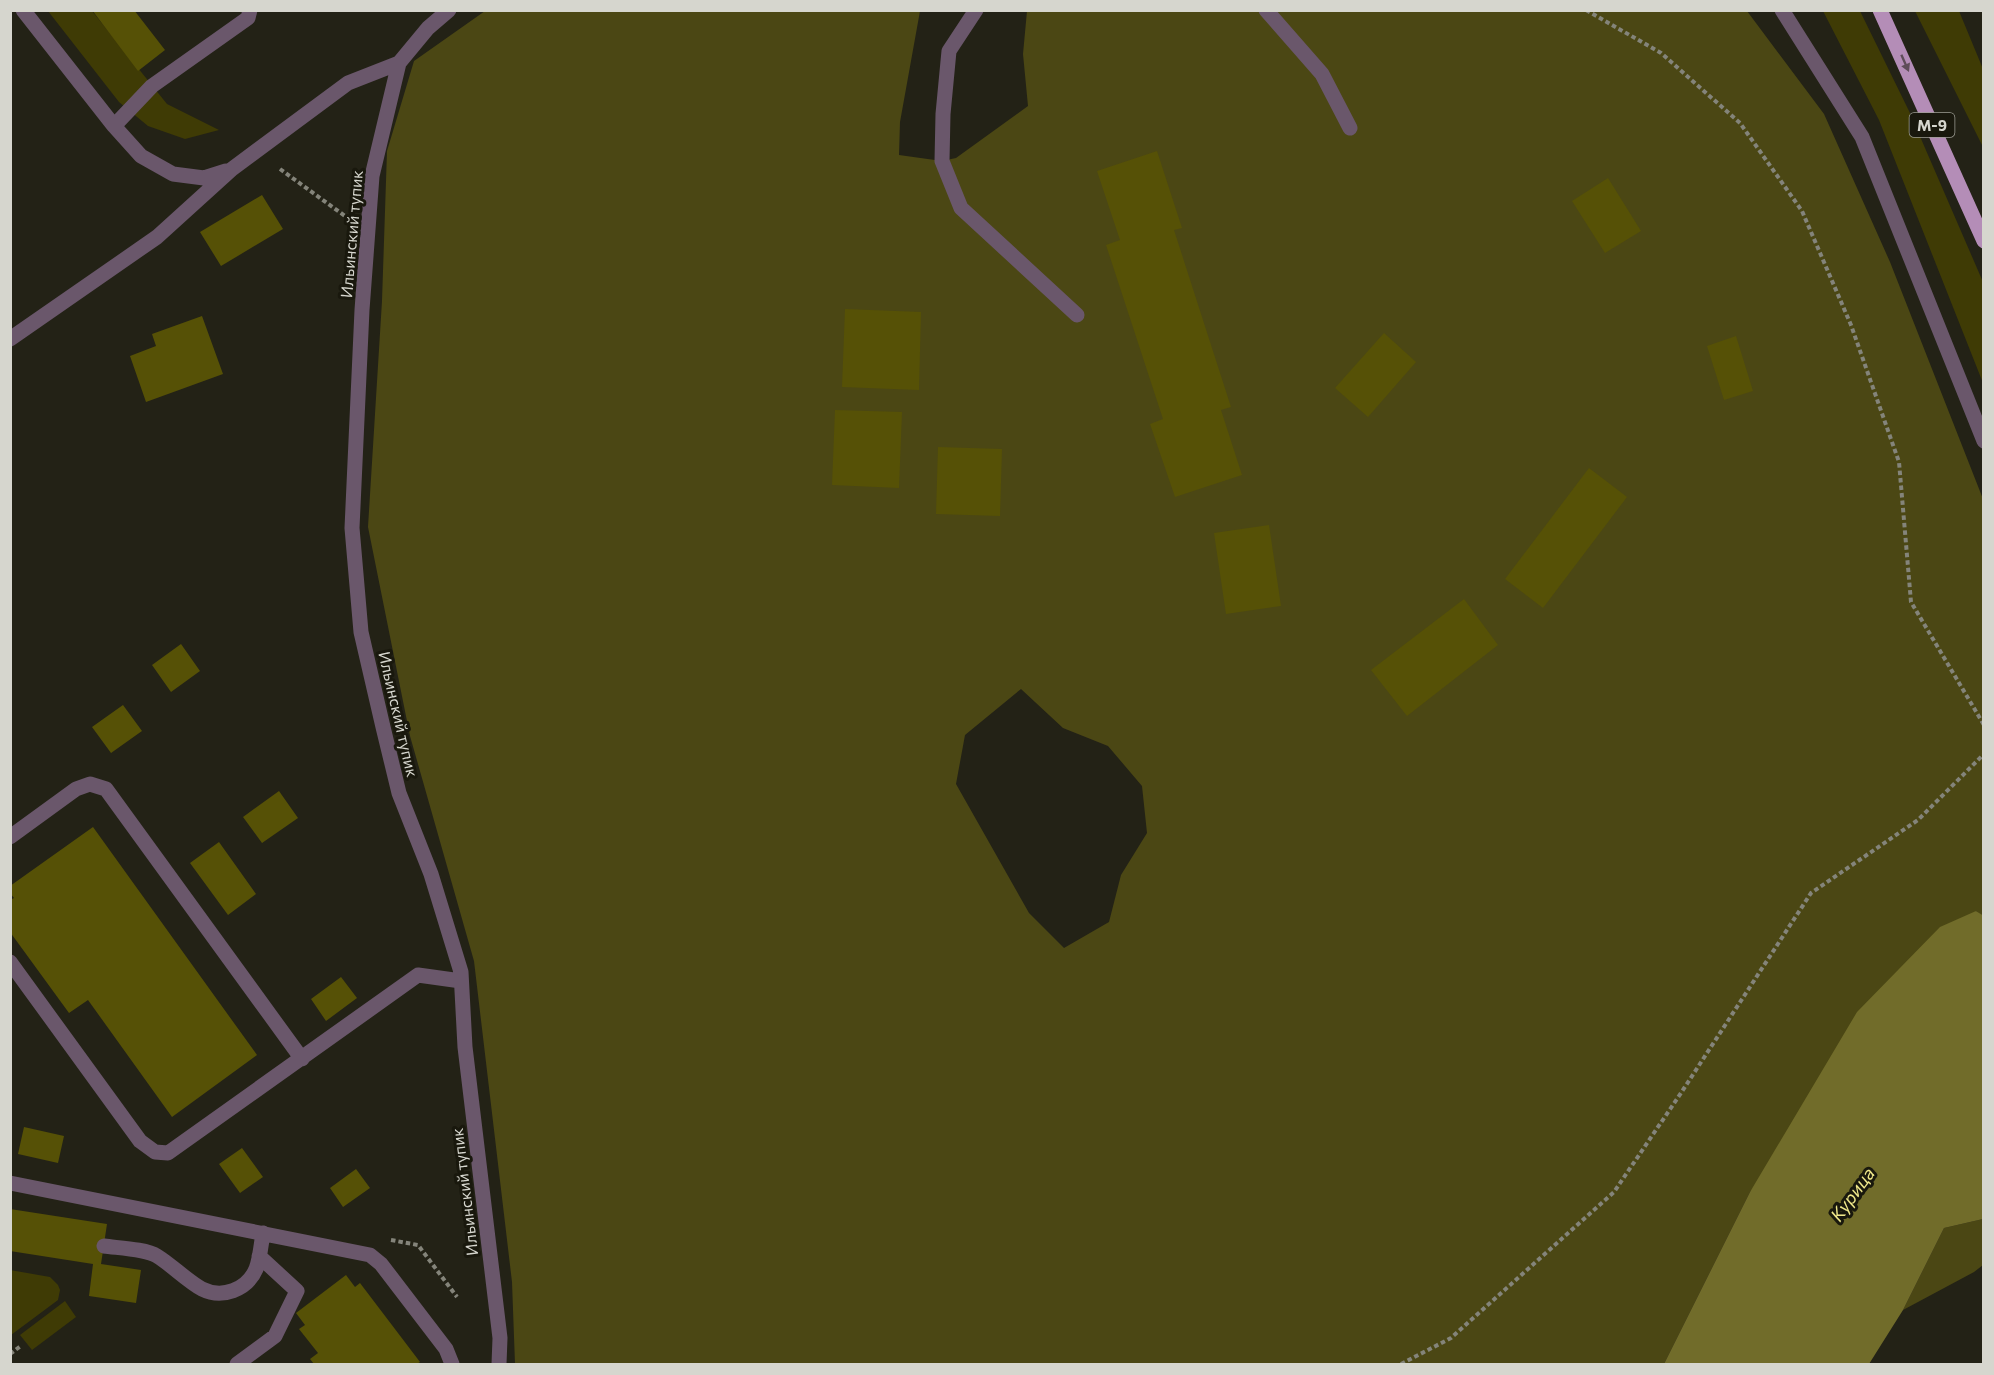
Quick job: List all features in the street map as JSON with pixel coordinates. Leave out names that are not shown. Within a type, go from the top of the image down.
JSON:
[{"type":"main road","name":"М-9","points":[[1880,10],[1983,241]]},
{"type":"street","points":[[23,10],[114,126],[141,156],[173,174],[204,178],[232,170]]},
{"type":"street","points":[[114,126],[152,86],[248,18],[250,10]]},
{"type":"street","points":[[10,339],[157,237],[232,170],[348,83],[399,63],[428,28],[449,10]]},
{"type":"street","points":[[976,10],[950,51],[943,114],[942,161],[961,208],[1077,315]]},
{"type":"street","points":[[1266,10],[1322,74],[1350,128]]},
{"type":"street","points":[[1782,10],[1862,137],[1983,441]]},
{"type":"street","name":"Ильинский тупик","points":[[399,63],[372,176],[362,310],[352,528],[361,633],[399,793],[431,874],[461,972],[465,1047],[500,1338],[499,1365]]},
{"type":"street","points":[[10,837],[76,789],[90,784],[106,789],[302,1059]]},
{"type":"street","points":[[10,962],[140,1141],[155,1152],[168,1153],[418,975],[461,981]]},
{"type":"street","points":[[10,1183],[370,1255],[381,1264],[446,1349],[452,1365]]},
{"type":"street","points":[[104,1246],[156,1255],[210,1293],[231,1292],[251,1278],[257,1268],[262,1233]]},
{"type":"street","points":[[237,1365],[275,1336],[297,1291],[259,1256]]},
{"type":"path","points":[[1586,10],[1661,53],[1740,123],[1802,211],[1851,325],[1899,462],[1911,602],[1983,725]]},
{"type":"path","points":[[280,169],[346,216]]},
{"type":"path","points":[[1401,1365],[1450,1338],[1614,1192],[1682,1093],[1811,893],[1918,820],[1983,754]]},
{"type":"path","points":[[10,1354],[22,1345]]},
{"type":"shaded area","points":[[48,11],[92,11],[167,104],[219,130],[185,139],[148,126],[119,102]]},
{"type":"shaded area","points":[[485,11],[920,11],[900,122],[899,155],[942,161],[956,158],[1028,106],[1023,54],[1027,11],[1747,11],[1824,114],[1890,262],[1983,499],[1983,916],[1976,911],[1750,1192],[1664,1364],[515,1364],[512,1282],[474,961],[410,736],[368,527],[382,301],[387,151],[414,61]],"holes":[[[1021,689],[1063,728],[1108,746],[1142,786],[1147,833],[1121,875],[1109,922],[1064,948],[1029,913],[956,784],[965,735]]]},
{"type":"shaded area","points":[[1823,11],[1860,11],[1909,111],[1983,282],[1983,383],[1879,120]]},
{"type":"shaded area","points":[[1915,11],[1959,11],[1983,69],[1983,147]]},
{"type":"shaded area","points":[[1983,1219],[1983,1265],[1903,1310],[1944,1228]]},
{"type":"shaded area","points":[[10,1270],[50,1277],[60,1290],[58,1300],[11,1335]]},
{"type":"shaded area","points":[[65,1301],[76,1317],[32,1350],[20,1335]]},
{"type":"water","name":"Курица","points":[[1976,911],[1984,916],[1983,1219],[1944,1228],[1903,1310],[1869,1364],[1664,1364],[1750,1192],[1857,1012],[1940,927]]},
{"type":"building","points":[[92,10],[134,10],[165,50],[138,71]]},
{"type":"building","points":[[1157,151],[1182,228],[1174,230],[1231,407],[1221,410],[1242,475],[1175,497],[1150,424],[1163,419],[1106,245],[1120,240],[1097,171]]},
{"type":"building","points":[[1608,178],[1641,231],[1605,253],[1572,201]]},
{"type":"building","points":[[262,195],[283,229],[221,266],[200,232]]},
{"type":"building","points":[[845,309],[921,312],[919,390],[842,387]]},
{"type":"building","points":[[202,316],[223,374],[146,402],[130,356],[156,346],[152,334]]},
{"type":"building","points":[[1384,333],[1416,362],[1368,417],[1335,388]]},
{"type":"building","points":[[1736,336],[1753,391],[1724,400],[1707,346]]},
{"type":"building","points":[[835,410],[902,412],[899,488],[832,485]]},
{"type":"building","points":[[938,447],[1002,449],[1000,516],[936,514]]},
{"type":"building","points":[[1589,468],[1627,497],[1543,608],[1505,579]]},
{"type":"building","points":[[1269,525],[1281,606],[1226,614],[1214,533]]},
{"type":"building","points":[[1464,599],[1498,645],[1407,716],[1371,670]]},
{"type":"building","points":[[181,644],[200,671],[171,692],[152,665]]},
{"type":"building","points":[[123,705],[142,731],[111,753],[92,727]]},
{"type":"building","points":[[279,791],[298,818],[262,843],[243,817]]},
{"type":"building","points":[[93,827],[257,1055],[172,1117],[88,1000],[69,1013],[10,932],[10,900],[14,898],[10,893],[10,886]]},
{"type":"building","points":[[219,842],[256,894],[228,915],[190,863]]},
{"type":"building","points":[[341,977],[357,998],[326,1021],[311,999]]},
{"type":"building","points":[[24,1127],[64,1136],[58,1163],[18,1154]]},
{"type":"building","points":[[242,1148],[263,1177],[240,1193],[219,1164]]},
{"type":"building","points":[[356,1169],[370,1188],[343,1207],[330,1188]]},
{"type":"building","points":[[10,1209],[107,1224],[101,1264],[141,1270],[136,1303],[89,1296],[93,1264],[10,1251]]},
{"type":"building","points":[[346,1275],[355,1287],[360,1283],[420,1362],[417,1364],[314,1364],[310,1359],[318,1353],[299,1329],[305,1325],[296,1313]]}]
